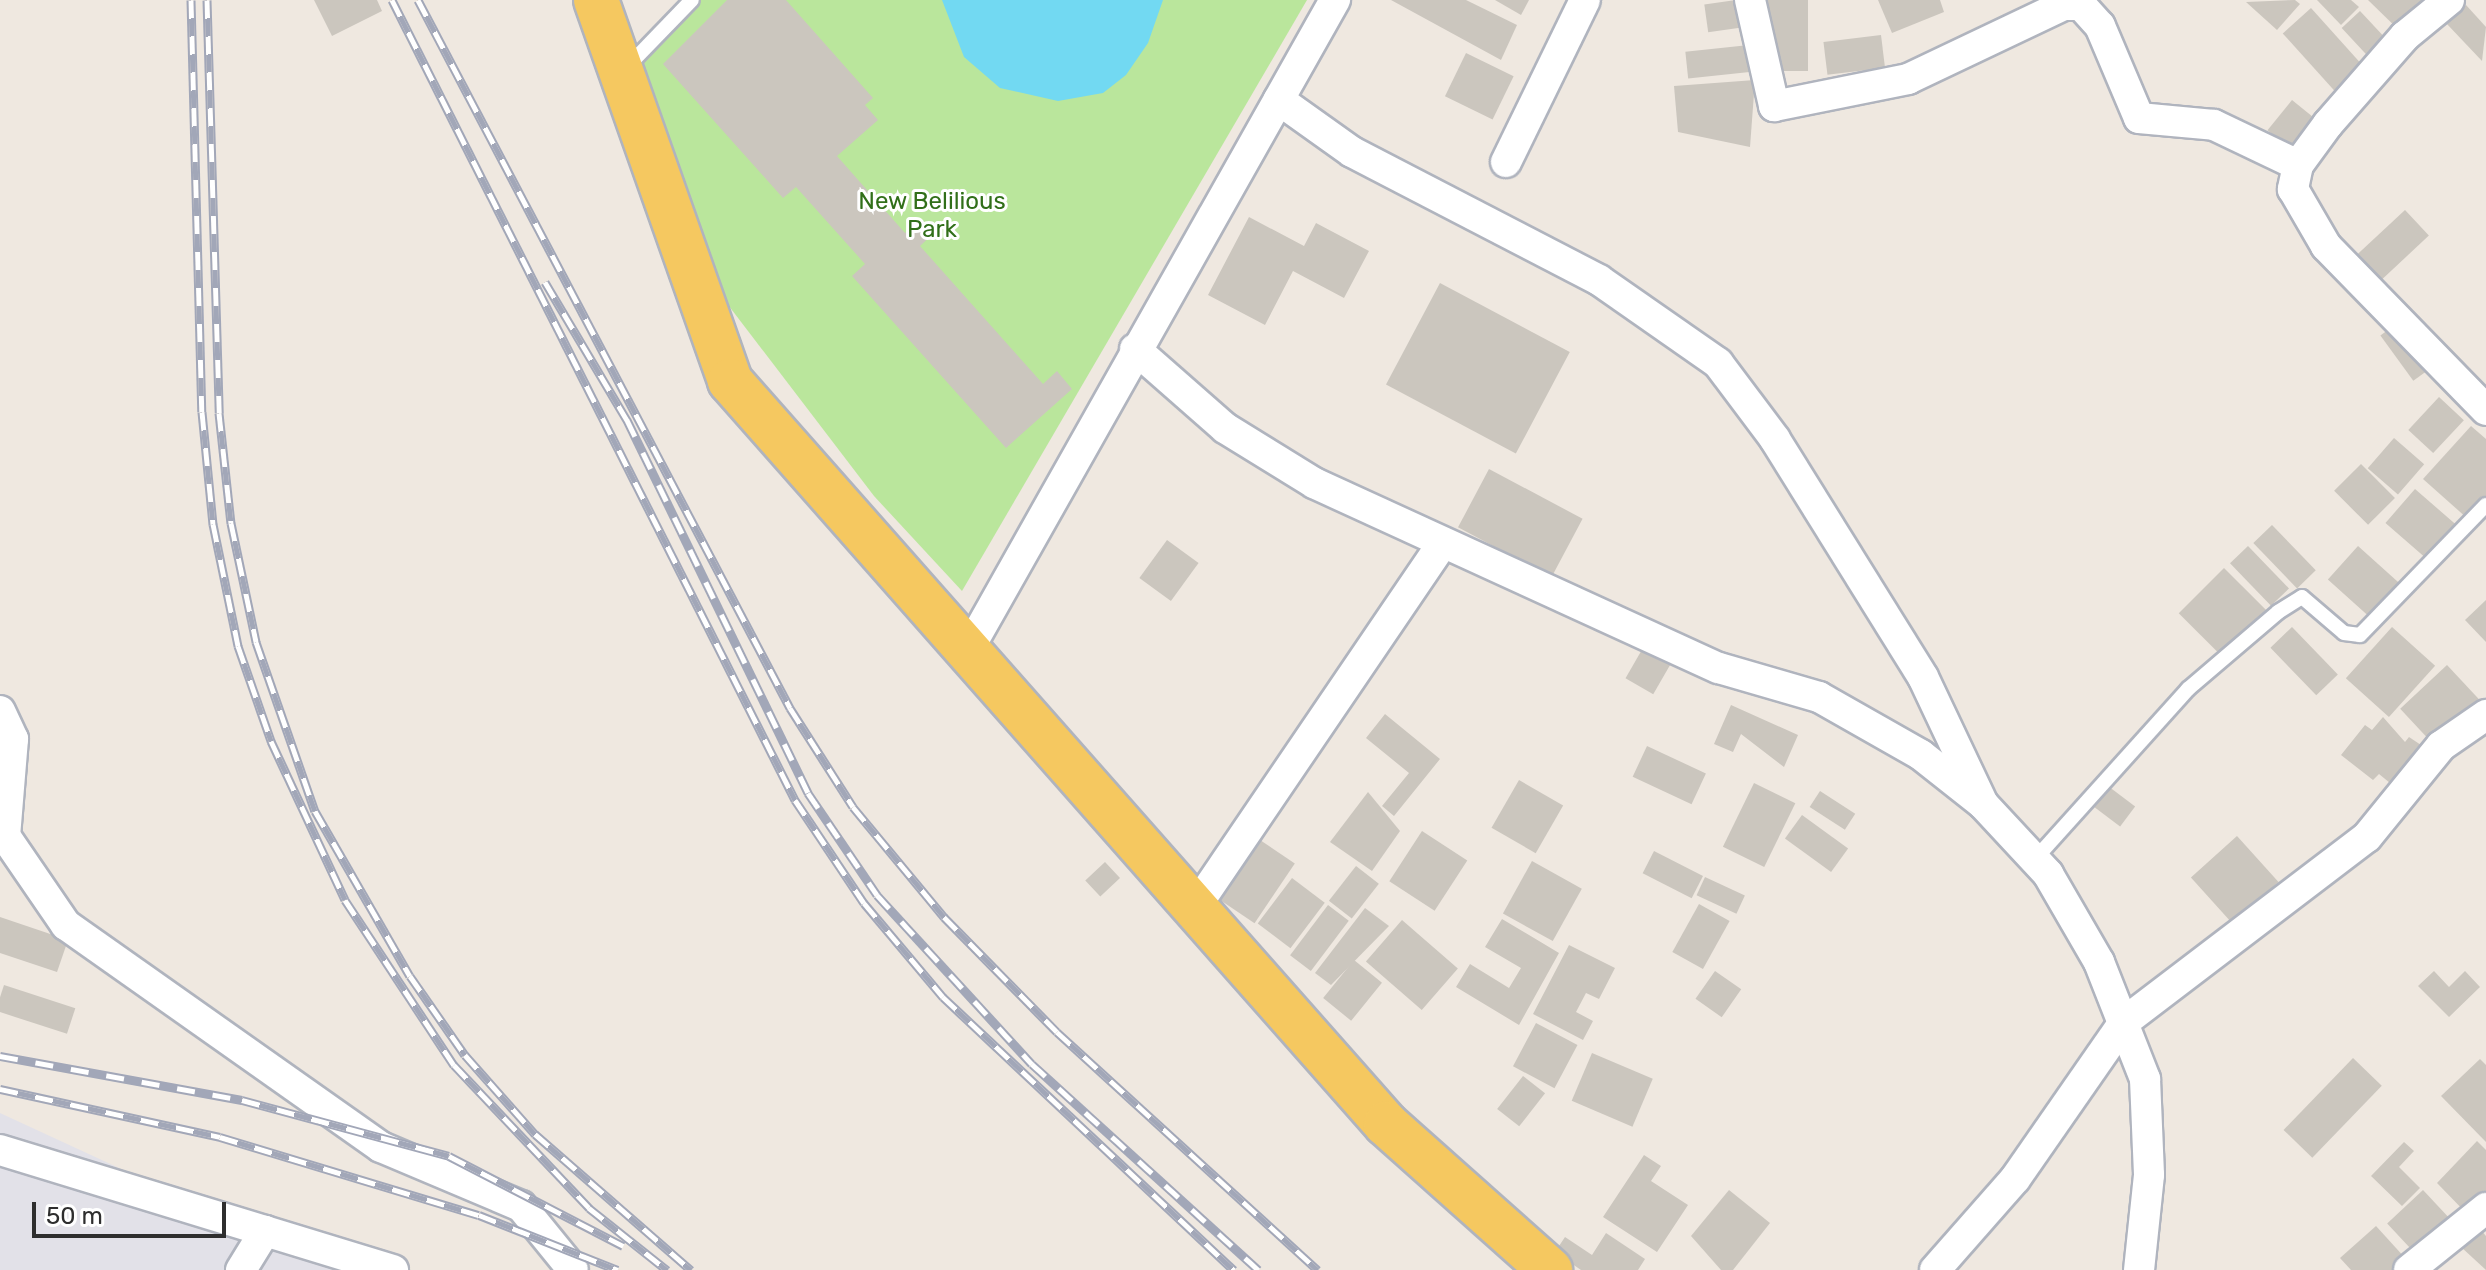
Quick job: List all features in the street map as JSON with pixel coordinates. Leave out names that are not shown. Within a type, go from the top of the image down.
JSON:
[{"type":"main road","points":[[596,0],[730,381],[1386,1124],[1550,1270]]},
{"type":"street","points":[[967,652],[1135,349],[1335,0]]},
{"type":"street","points":[[1506,162],[1585,0]]},
{"type":"street","points":[[1750,0],[1774,106],[1908,79],[2064,5],[2081,5],[2100,26],[2139,118],[2214,125],[2298,165]]},
{"type":"street","points":[[2449,0],[2405,36],[2298,165],[2293,189],[2326,246],[2486,410]]},
{"type":"street","points":[[1279,100],[1352,152],[1599,280],[1718,363],[1775,439],[1923,677],[1983,804]]},
{"type":"street","points":[[1135,349],[1238,436],[1314,483],[1719,668],[1819,697],[1921,755],[1983,804],[2035,859],[2099,962],[2124,1022],[2146,1093],[2149,1175],[2139,1270]]},
{"type":"street","points":[[1194,909],[1443,543]]},
{"type":"street","points":[[0,711],[13,739],[5,836],[66,925],[381,1147],[521,1206],[573,1270]]},
{"type":"street","points":[[1935,1270],[2015,1179],[2124,1022],[2367,837],[2441,746],[2486,715]]},
{"type":"street","points":[[0,1150],[393,1270]]},
{"type":"street","points":[[2409,1270],[2486,1208]]},
{"type":"street","points":[[241,1270],[265,1231]]},
{"type":"lane","points":[[622,73],[692,0]]},
{"type":"lane","points":[[2035,859],[2188,689],[2278,612],[2302,597],[2344,633],[2360,635],[2486,505]]},
{"type":"shaded area","points":[[0,1113],[340,1270],[0,1270]]},
{"type":"green space","name":"New Belilious Park","points":[[700,0],[1307,0],[962,591],[874,496],[677,238],[634,66]]},
{"type":"water","points":[[942,0],[1163,0],[1148,43],[1126,75],[1103,93],[1058,101],[1000,88],[964,57]]},
{"type":"building","points":[[314,0],[377,0],[382,11],[332,36]]},
{"type":"building","points":[[727,0],[786,0],[873,98],[865,105],[878,120],[837,156],[905,233],[921,219],[934,233],[920,246],[1043,384],[1057,371],[1072,389],[1006,448],[852,276],[865,264],[796,187],[783,198],[663,64]]},
{"type":"building","points":[[1391,0],[1466,0],[1517,25],[1501,60]]},
{"type":"building","points":[[1495,0],[1529,0],[1521,15]]},
{"type":"building","points":[[1736,0],[1740,28],[1708,32],[1704,4]]},
{"type":"building","points":[[1767,0],[1808,0],[1808,71],[1767,71]]},
{"type":"building","points":[[1878,0],[1940,0],[1944,12],[1892,33]]},
{"type":"building","points":[[2295,0],[2300,4],[2277,30],[2246,2]]},
{"type":"building","points":[[2317,0],[2351,0],[2359,7],[2341,25]]},
{"type":"building","points":[[2368,0],[2425,0],[2433,8],[2405,36]]},
{"type":"building","points":[[2466,5],[2486,27],[2482,61],[2446,23]]},
{"type":"building","points":[[2311,8],[2369,72],[2340,97],[2283,33]]},
{"type":"building","points":[[2360,11],[2393,46],[2374,63],[2342,28]]},
{"type":"building","points":[[1881,35],[1885,68],[1827,75],[1823,42]]},
{"type":"building","points":[[1749,45],[1752,72],[1688,79],[1685,52]]},
{"type":"building","points":[[1466,53],[1514,76],[1493,119],[1445,96]]},
{"type":"building","points":[[1755,80],[1750,147],[1678,132],[1674,86]]},
{"type":"building","points":[[2292,100],[2319,122],[2295,152],[2267,130]]},
{"type":"building","points":[[2405,210],[2429,236],[2381,280],[2357,254]]},
{"type":"building","points":[[1249,217],[1304,246],[1316,223],[1369,251],[1344,298],[1293,271],[1265,325],[1208,295]]},
{"type":"building","points":[[1440,283],[1570,352],[1516,454],[1386,385]]},
{"type":"building","points":[[2399,322],[2432,367],[2413,381],[2380,336]]},
{"type":"building","points":[[2439,397],[2464,420],[2433,453],[2408,430]]},
{"type":"building","points":[[2471,426],[2486,439],[2486,499],[2468,519],[2423,479]]},
{"type":"building","points":[[2394,438],[2424,464],[2398,494],[2368,468]]},
{"type":"building","points":[[2361,464],[2395,498],[2368,525],[2334,491]]},
{"type":"building","points":[[1489,469],[1583,519],[1552,577],[1458,527]]},
{"type":"building","points":[[2415,489],[2461,529],[2432,563],[2385,523]]},
{"type":"building","points":[[2272,525],[2316,570],[2297,588],[2253,543]]},
{"type":"building","points":[[1167,540],[1199,563],[1171,601],[1139,578]]},
{"type":"building","points":[[2248,546],[2289,588],[2271,606],[2230,563]]},
{"type":"building","points":[[2358,546],[2403,587],[2373,620],[2328,579]]},
{"type":"building","points":[[2224,568],[2268,612],[2223,657],[2179,613]]},
{"type":"building","points":[[2486,600],[2486,642],[2465,620]]},
{"type":"building","points":[[2292,627],[2338,674],[2316,695],[2270,648]]},
{"type":"building","points":[[2392,627],[2435,666],[2389,717],[2346,678]]},
{"type":"building","points":[[1651,634],[1679,650],[1653,694],[1626,678]]},
{"type":"building","points":[[2447,665],[2482,703],[2436,747],[2400,709]]},
{"type":"building","points":[[1731,705],[1798,735],[1784,767],[1741,734],[1733,752],[1714,744]]},
{"type":"building","points":[[1385,714],[1440,759],[1394,816],[1382,806],[1409,773],[1366,738]]},
{"type":"building","points":[[2383,717],[2405,742],[2409,737],[2436,755],[2413,781],[2400,770],[2390,783],[2379,774],[2373,780],[2341,755],[2365,725],[2372,730]]},
{"type":"building","points":[[1647,746],[1706,773],[1692,804],[1633,777]]},
{"type":"building","points":[[1519,780],[1563,805],[1536,853],[1492,828]]},
{"type":"building","points":[[1754,783],[1795,803],[1764,867],[1723,847]]},
{"type":"building","points":[[2104,783],[2135,806],[2120,826],[2089,803]]},
{"type":"building","points":[[1820,791],[1855,814],[1845,830],[1810,807]]},
{"type":"building","points":[[1368,792],[1400,831],[1372,871],[1330,842]]},
{"type":"building","points":[[1802,815],[1848,849],[1831,872],[1785,838]]},
{"type":"building","points":[[1422,831],[1467,860],[1435,911],[1389,881]]},
{"type":"building","points":[[2237,836],[2278,882],[2232,924],[2191,877]]},
{"type":"building","points":[[1260,840],[1295,863],[1255,923],[1220,900]]},
{"type":"building","points":[[1654,851],[1703,876],[1692,898],[1643,873]]},
{"type":"building","points":[[1532,861],[1582,889],[1553,941],[1503,913]]},
{"type":"building","points":[[1105,862],[1120,878],[1100,897],[1085,880]]},
{"type":"building","points":[[1356,866],[1379,884],[1352,919],[1329,901]]},
{"type":"building","points":[[1705,877],[1745,896],[1736,914],[1697,895]]},
{"type":"building","points":[[1292,878],[1325,903],[1290,948],[1258,924]]},
{"type":"building","points":[[1699,904],[1730,921],[1703,969],[1672,952]]},
{"type":"building","points":[[1328,905],[1349,921],[1311,971],[1290,955]]},
{"type":"building","points":[[1365,908],[1389,926],[1331,985],[1315,973]]},
{"type":"building","points":[[0,917],[68,940],[57,972],[0,953]]},
{"type":"building","points":[[1502,919],[1559,953],[1519,1025],[1456,987],[1470,964],[1509,988],[1521,968],[1485,947]]},
{"type":"building","points":[[1402,920],[1458,969],[1422,1010],[1366,962]]},
{"type":"building","points":[[1569,945],[1615,968],[1599,999],[1586,993],[1576,1012],[1593,1021],[1583,1040],[1533,1014]]},
{"type":"building","points":[[1354,960],[1382,983],[1351,1021],[1323,998]]},
{"type":"building","points":[[1715,971],[1741,989],[1722,1017],[1695,999]]},
{"type":"building","points":[[2434,971],[2449,987],[2465,971],[2480,987],[2449,1017],[2418,986]]},
{"type":"building","points":[[4,985],[75,1008],[67,1034],[0,1012]]},
{"type":"building","points":[[1536,1023],[1577,1045],[1554,1088],[1513,1066]]},
{"type":"building","points":[[1592,1053],[1653,1079],[1632,1127],[1572,1101]]},
{"type":"building","points":[[2353,1058],[2382,1086],[2312,1158],[2284,1130]]},
{"type":"building","points":[[2480,1059],[2486,1065],[2486,1142],[2441,1096]]},
{"type":"building","points":[[1523,1076],[1545,1093],[1519,1126],[1497,1109]]},
{"type":"building","points":[[2477,1141],[2486,1150],[2486,1201],[2470,1217],[2437,1183]]},
{"type":"building","points":[[2404,1142],[2414,1151],[2399,1167],[2420,1188],[2402,1206],[2371,1176]]},
{"type":"building","points":[[1644,1155],[1661,1166],[1651,1181],[1688,1205],[1657,1252],[1603,1217]]},
{"type":"building","points":[[1729,1190],[1770,1223],[1733,1270],[1721,1270],[1691,1236]]},
{"type":"building","points":[[2423,1190],[2456,1226],[2421,1259],[2387,1223]]},
{"type":"building","points":[[2376,1226],[2406,1259],[2394,1270],[2351,1270],[2340,1258]]},
{"type":"building","points":[[2480,1229],[2486,1236],[2486,1270],[2461,1247]]},
{"type":"building","points":[[1606,1233],[1645,1259],[1638,1270],[1581,1270],[1555,1252],[1565,1237],[1592,1255]]},
{"type":"railway","points":[[191,0],[202,412],[213,524],[238,646],[271,741],[345,900],[454,1065],[589,1208],[667,1270]]},
{"type":"railway","points":[[207,0],[219,413],[231,523],[256,642],[315,811],[410,976],[465,1055],[535,1134],[691,1270]]},
{"type":"railway","points":[[392,0],[795,800],[864,903],[943,997],[1234,1270]]},
{"type":"railway","points":[[418,0],[790,708],[853,807],[944,917],[1057,1032],[1318,1270]]},
{"type":"railway","points":[[545,282],[627,420],[808,793],[877,895],[1032,1064],[1258,1270]]},
{"type":"railway","points":[[0,1056],[242,1100],[449,1156],[623,1246]]},
{"type":"railway","points":[[0,1089],[220,1137],[479,1215],[618,1270]]}]
